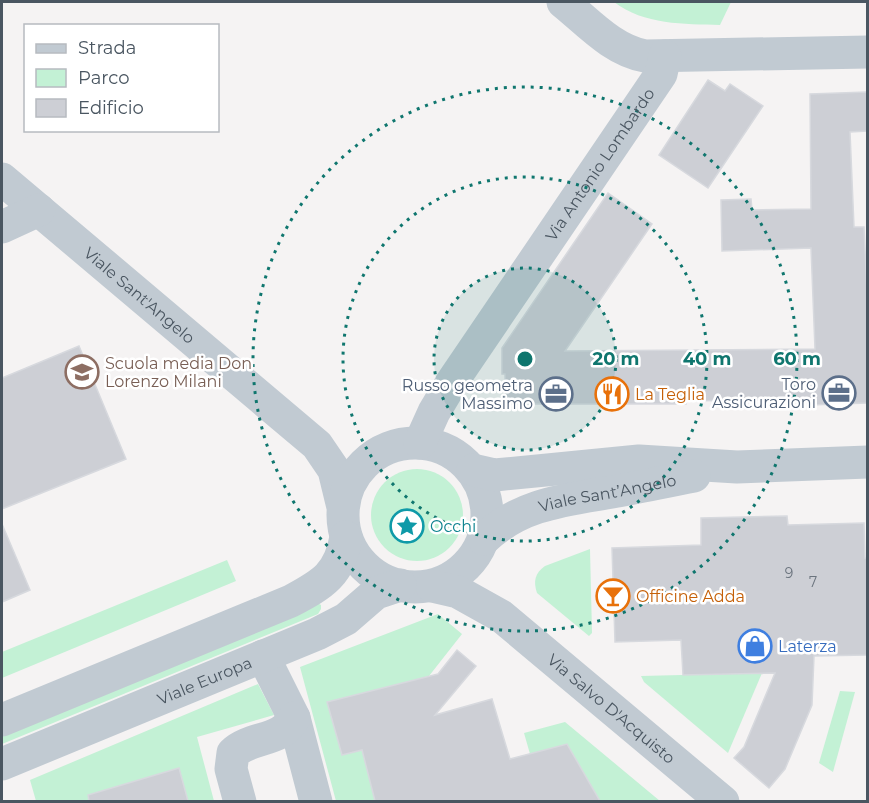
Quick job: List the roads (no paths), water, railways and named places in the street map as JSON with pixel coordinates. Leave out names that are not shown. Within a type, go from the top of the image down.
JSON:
[{"type":"street","points":[[563,2],[616,46],[645,56],[867,52]]},
{"type":"street","name":"Via Antonio Lombardo","points":[[420,443],[434,412],[452,382],[661,74],[665,56]]},
{"type":"street","name":"Viale Sant'Angelo","points":[[2,179],[305,434],[327,458],[339,486],[342,502]]},
{"type":"street","points":[[2,227],[39,210]]},
{"type":"street","name":"Viale Sant'Angelo","points":[[305,434],[334,447],[350,450],[385,448]]},
{"type":"street","points":[[408,442],[420,443],[432,444],[455,454],[473,470],[484,491],[488,515],[481,544],[472,560],[454,576],[416,586],[384,581],[364,568],[350,549],[342,526],[342,502],[350,480],[365,461],[385,448],[408,442]]},
{"type":"street","name":"Viale Sant’Angelo","points":[[473,470],[495,475],[639,461],[737,467],[867,462]]},
{"type":"street","name":"Viale Sant’Angelo","points":[[481,544],[498,525],[546,504],[737,467]]},
{"type":"street","points":[[2,720],[308,592],[335,571],[344,554],[346,537]]},
{"type":"street","name":"Via Salvo D'Acquisto","points":[[481,544],[480,580],[489,600],[501,616]]},
{"type":"street","name":"Via Salvo D'Acquisto","points":[[416,586],[458,592],[501,616],[723,801]]},
{"type":"street","name":"Viale Europa","points":[[2,764],[332,627],[346,619],[376,593],[416,586]]},
{"type":"street","points":[[263,656],[294,718],[316,801]]},
{"type":"street","points":[[240,801],[231,769],[233,753],[248,742],[284,732],[294,718]]},
{"type":"place","name":"Scuola media Don Lorenzo Milani","points":[[82,372]]},
{"type":"place","name":"Toro Assicurazioni","points":[[839,393]]},
{"type":"place","name":"Russo geometra Massimo","points":[[556,394]]},
{"type":"place","name":"La Teglia","points":[[612,394]]},
{"type":"place","name":"Occhi","points":[[407,526]]},
{"type":"place","name":"Officine Adda","points":[[613,596]]},
{"type":"place","name":"Laterza","points":[[755,646]]}]
